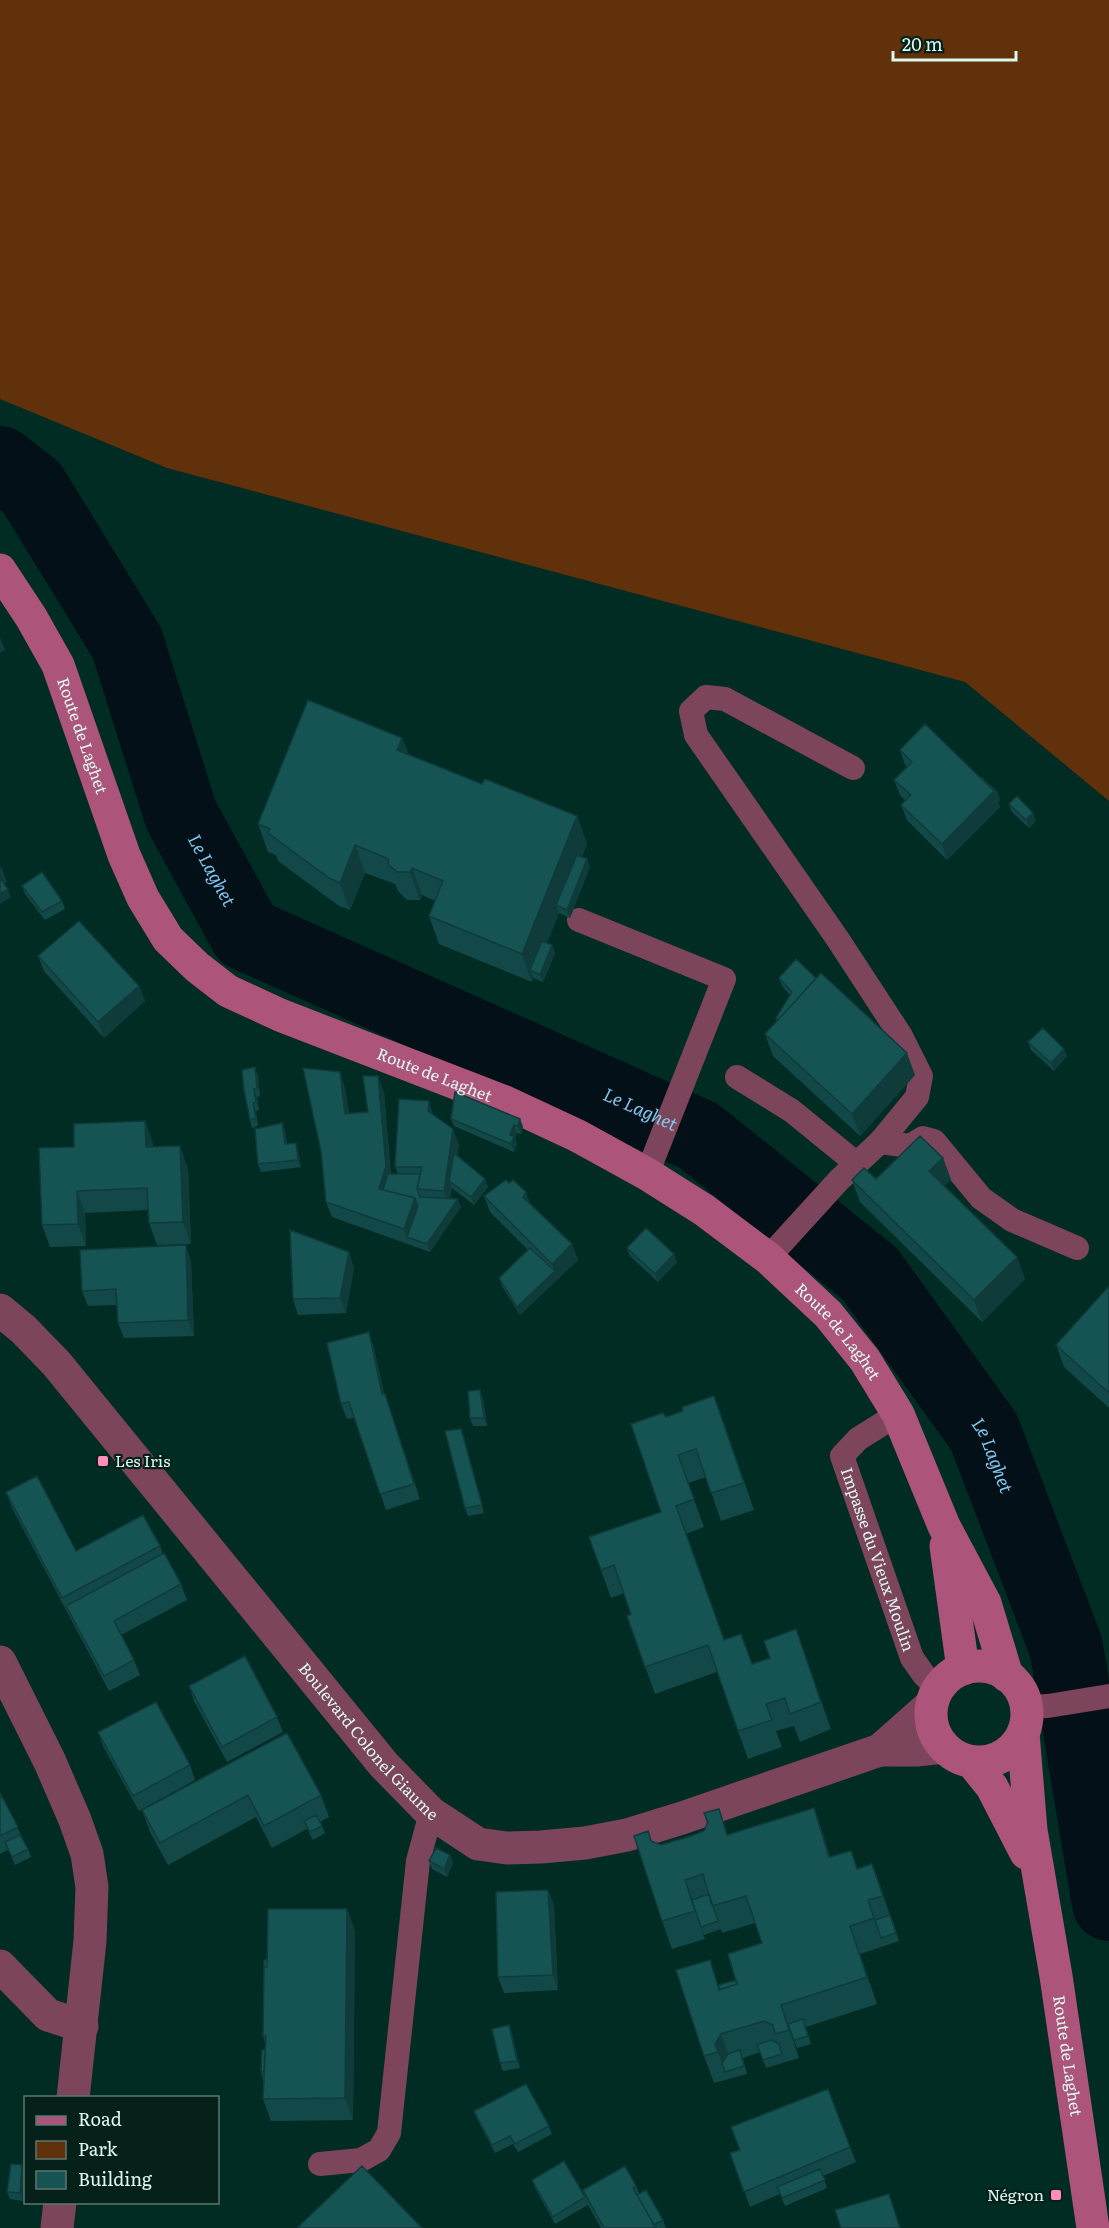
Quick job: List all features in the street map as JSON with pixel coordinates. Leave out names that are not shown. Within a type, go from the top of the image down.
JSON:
[{"type":"main road","name":"Route de Laghet","points":[[0,570],[31,617],[58,665],[124,855],[143,898],[168,939],[197,967],[238,996],[280,1015],[505,1102],[578,1136],[651,1163],[704,1210],[776,1250],[865,1360],[898,1414],[944,1526],[985,1603],[1007,1676]]},
{"type":"main road","name":"Route de Laghet","points":[[944,1526],[944,1687]]},
{"type":"main road","points":[[978,1666],[993,1669],[1007,1676],[1020,1690],[1025,1720],[1015,1746],[1002,1756],[988,1762],[958,1755],[935,1734],[931,1719],[944,1687],[978,1666]]},
{"type":"main road","name":"Route de Laghet","points":[[1025,1720],[1031,1830],[1056,1976],[1093,2228]]},
{"type":"main road","name":"Route de Laghet","points":[[958,1755],[992,1787],[1039,1882]]},
{"type":"street","name":"Boulevard Colonel Giaume","points":[[0,1310],[23,1329],[56,1363],[384,1765],[431,1814],[478,1844],[507,1848],[585,1843],[627,1835],[880,1750],[917,1750],[958,1755]]},
{"type":"street","points":[[0,1662],[50,1762],[87,1854],[92,1887],[90,1941],[73,2096]]},
{"type":"street","name":"Boulevard Colonel Giaume","points":[[880,1750],[944,1687]]},
{"type":"street","points":[[2,1966],[48,2015],[82,2026]]},
{"type":"street","points":[[57,2228],[60,2204]]},
{"type":"lane","points":[[776,1250],[839,1180],[880,1142],[917,1097],[921,1076],[901,1036],[843,947],[696,735],[691,711],[706,697],[725,699],[853,768]]},
{"type":"lane","points":[[579,920],[724,980],[651,1163]]},
{"type":"lane","points":[[737,1077],[792,1111],[857,1164]]},
{"type":"lane","points":[[880,1142],[910,1146],[923,1138],[934,1142],[981,1198],[1012,1220],[1077,1248]]},
{"type":"lane","name":"Impasse du Vieux Moulin","points":[[898,1414],[858,1439],[842,1456],[912,1658],[924,1675],[944,1687]]},
{"type":"lane","points":[[1025,1720],[1063,1703],[1109,1696]]},
{"type":"lane","points":[[320,2164],[361,2160],[380,2150],[389,2133],[418,1861],[431,1814]]},
{"type":"green space","points":[[0,0],[1109,0],[1109,801],[965,682],[167,468],[0,399]]},
{"type":"building","points":[[308,700],[402,738],[397,750],[482,784],[485,779],[577,816],[522,954],[429,916],[443,881],[412,868],[410,872],[397,872],[388,864],[389,859],[355,845],[340,883],[329,878],[268,833],[270,829],[258,824]]},
{"type":"building","points":[[925,724],[994,791],[942,844],[901,805],[911,795],[894,780],[912,762],[900,750]]},
{"type":"building","points":[[981,778],[997,792],[995,794],[994,791]]},
{"type":"building","points":[[1017,796],[1033,813],[1026,820],[1009,804]]},
{"type":"building","points":[[577,855],[587,859],[567,910],[556,905]]},
{"type":"building","points":[[42,872],[62,901],[42,912],[22,886]]},
{"type":"building","points":[[0,878],[8,889],[0,894]]},
{"type":"building","points":[[79,921],[139,986],[98,1022],[38,956]]},
{"type":"building","points":[[542,941],[552,945],[540,975],[530,970]]},
{"type":"building","points":[[796,959],[816,978],[778,1020],[776,1018],[792,992],[779,978]]},
{"type":"building","points":[[821,973],[907,1053],[852,1114],[765,1034]]},
{"type":"building","points":[[1043,1028],[1064,1049],[1051,1063],[1028,1042]]},
{"type":"building","points":[[255,1067],[257,1088],[254,1089],[256,1102],[253,1103],[256,1118],[250,1120],[242,1070]]},
{"type":"building","points":[[303,1068],[340,1072],[345,1114],[368,1112],[363,1076],[378,1076],[386,1166],[379,1189],[415,1198],[404,1229],[326,1202],[321,1151]]},
{"type":"building","points":[[455,1092],[520,1119],[518,1126],[514,1125],[510,1135],[514,1136],[511,1144],[451,1119]]},
{"type":"building","points":[[399,1099],[429,1101],[428,1111],[453,1129],[444,1191],[417,1189],[422,1167],[395,1167]]},
{"type":"building","points":[[145,1121],[146,1147],[180,1146],[183,1222],[149,1223],[147,1188],[77,1191],[78,1224],[42,1225],[39,1148],[74,1147],[74,1124]]},
{"type":"building","points":[[282,1123],[285,1144],[296,1143],[298,1160],[258,1164],[255,1129]]},
{"type":"building","points":[[920,1136],[943,1158],[929,1171],[1017,1257],[974,1300],[852,1180],[864,1168],[876,1179]]},
{"type":"building","points":[[454,1153],[485,1179],[471,1197],[449,1181]]},
{"type":"building","points":[[388,1174],[420,1174],[417,1189],[420,1197],[458,1199],[427,1244],[407,1237],[418,1206],[415,1198],[383,1190]]},
{"type":"building","points":[[506,1180],[509,1183],[513,1180],[526,1192],[523,1197],[572,1244],[552,1264],[484,1196]]},
{"type":"building","points":[[646,1228],[674,1254],[655,1274],[627,1248]]},
{"type":"building","points":[[290,1230],[349,1252],[340,1298],[293,1299]]},
{"type":"building","points":[[186,1245],[188,1320],[118,1323],[116,1289],[82,1291],[80,1250]]},
{"type":"building","points":[[530,1248],[555,1271],[517,1307],[499,1278]]},
{"type":"building","points":[[1109,1286],[1109,1393],[1056,1345]]},
{"type":"building","points":[[369,1332],[382,1394],[385,1394],[414,1484],[380,1494],[349,1402],[341,1404],[327,1343]]},
{"type":"building","points":[[480,1390],[484,1418],[470,1418],[468,1391]]},
{"type":"building","points":[[714,1396],[744,1483],[711,1493],[696,1449],[678,1455],[694,1499],[676,1506],[724,1640],[741,1634],[752,1664],[770,1658],[764,1641],[796,1629],[821,1702],[790,1714],[785,1698],[766,1704],[772,1720],[738,1731],[708,1645],[645,1667],[627,1616],[631,1614],[614,1565],[601,1570],[589,1537],[661,1512],[631,1424],[663,1413],[666,1417],[683,1411],[682,1407]]},
{"type":"building","points":[[461,1429],[482,1505],[465,1508],[445,1431]]},
{"type":"building","points":[[37,1476],[76,1551],[143,1515],[160,1546],[62,1598],[6,1492]]},
{"type":"building","points":[[164,1553],[181,1584],[114,1621],[134,1660],[104,1676],[66,1606]]},
{"type":"building","points":[[245,1656],[277,1717],[222,1747],[189,1686]]},
{"type":"building","points":[[156,1702],[190,1765],[133,1796],[98,1732]]},
{"type":"building","points":[[287,1733],[321,1795],[264,1826],[248,1795],[160,1843],[142,1810]]},
{"type":"building","points":[[0,1793],[18,1827],[0,1836]]},
{"type":"building","points":[[814,1808],[829,1857],[851,1851],[857,1869],[872,1864],[883,1896],[868,1900],[874,1918],[850,1926],[867,1977],[781,2005],[789,2030],[775,2034],[773,2025],[764,2021],[721,2034],[715,2044],[718,2052],[704,2056],[676,1970],[710,1960],[719,1990],[737,1984],[728,1954],[762,1943],[746,1896],[712,1906],[703,1874],[685,1880],[695,1911],[662,1921],[634,1836],[648,1831],[651,1841],[661,1845],[691,1836],[704,1831],[708,1822],[704,1813],[719,1809],[727,1835]]},
{"type":"building","points":[[316,1815],[322,1826],[310,1832],[304,1821]]},
{"type":"building","points":[[20,1835],[28,1849],[12,1857],[5,1842]]},
{"type":"building","points":[[436,1848],[450,1855],[444,1869],[429,1861]]},
{"type":"building","points":[[548,1890],[553,1975],[498,1977],[496,1892]]},
{"type":"building","points":[[709,1894],[718,1921],[701,1927],[692,1900]]},
{"type":"building","points":[[268,1909],[347,1909],[345,2098],[263,2099],[266,2036],[263,2035],[264,1967],[267,1967]]},
{"type":"building","points":[[890,1915],[896,1933],[881,1938],[875,1920]]},
{"type":"building","points":[[736,1980],[737,1984],[720,1990],[719,1985]]},
{"type":"building","points":[[803,2019],[808,2036],[794,2040],[788,2024]]},
{"type":"building","points":[[509,2025],[517,2061],[500,2063],[492,2029]]},
{"type":"building","points":[[771,2040],[779,2044],[782,2054],[763,2060],[757,2045]]},
{"type":"building","points":[[262,2050],[265,2050],[264,2072],[261,2072]]},
{"type":"building","points":[[740,2050],[744,2066],[725,2072],[722,2063],[728,2054]]},
{"type":"building","points":[[526,2084],[549,2126],[515,2144],[510,2136],[492,2145],[474,2111]]},
{"type":"building","points":[[828,2089],[850,2147],[744,2192],[730,2153],[740,2150],[731,2127]]},
{"type":"building","points":[[564,2161],[585,2197],[553,2217],[532,2180]]},
{"type":"building","points":[[11,2164],[22,2165],[20,2193],[7,2192]]},
{"type":"building","points":[[362,2166],[422,2228],[298,2227]]},
{"type":"building","points":[[625,2166],[636,2186],[633,2188],[656,2228],[604,2228],[583,2190]]},
{"type":"building","points":[[820,2169],[825,2180],[782,2198],[777,2187]]},
{"type":"building","points":[[646,2190],[663,2220],[654,2225],[637,2195]]},
{"type":"building","points":[[889,2194],[900,2228],[841,2228],[835,2210]]},
{"type":"waterway","name":"Le Laghet","points":[[0,463],[32,488],[127,643],[181,815],[246,934],[699,1136],[870,1274],[984,1432],[1066,1647],[1109,1904]]},
{"type":"place","name":"Les Iris","points":[[103,1461]]},
{"type":"place","name":"Négron","points":[[1056,2195]]}]
